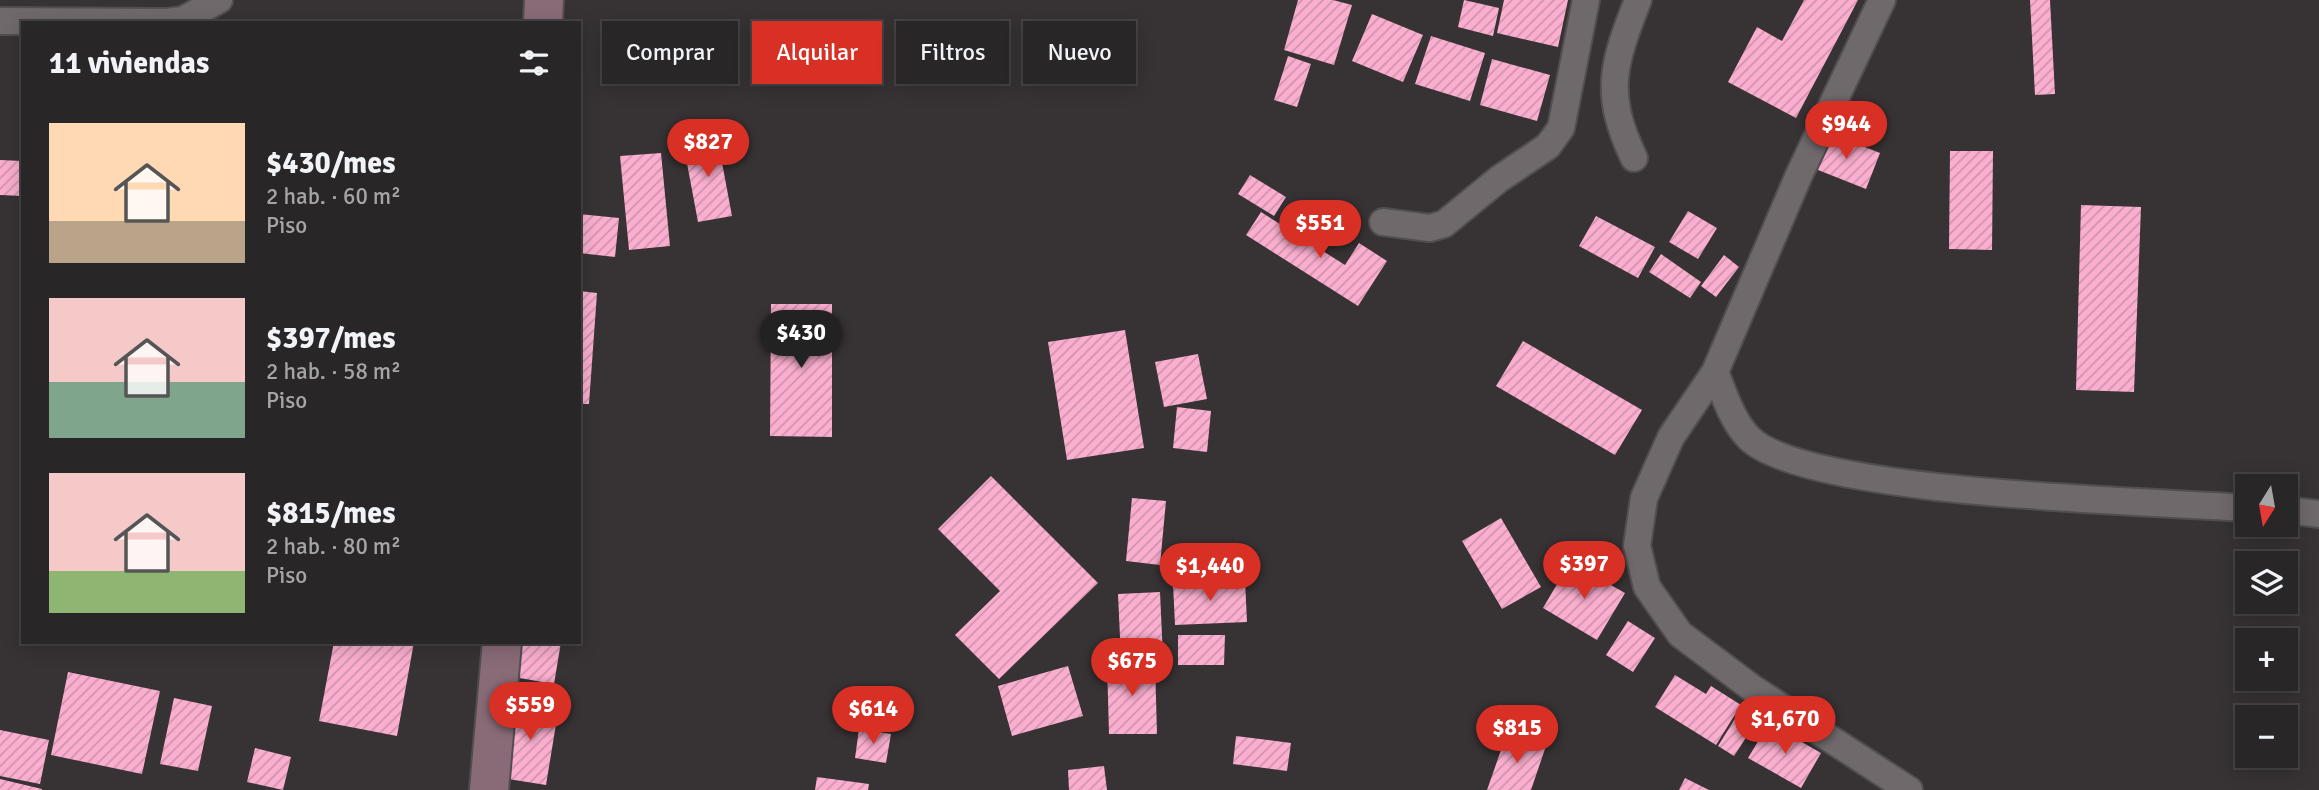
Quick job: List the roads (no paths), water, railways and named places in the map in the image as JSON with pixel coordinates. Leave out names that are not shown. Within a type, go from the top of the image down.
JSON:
[{"type":"main road","points":[[543,21],[544,0]]},
{"type":"main road","points":[[489,790],[502,644]]},
{"type":"street","points":[[175,21],[183,20],[219,0]]},
{"type":"street","points":[[1383,222],[1430,228],[1444,224],[1499,179],[1548,146],[1561,128],[1586,0]]},
{"type":"street","points":[[1634,158],[1620,128],[1613,78],[1622,42],[1638,0]]},
{"type":"street","points":[[1882,0],[1799,175],[1765,261],[1715,372],[1671,437],[1644,498],[1637,546],[1647,587],[1680,634],[1752,688],[1909,790]]},
{"type":"street","points":[[0,21],[21,21]]},
{"type":"street","points":[[1715,372],[1733,415],[1749,438],[1772,452],[1823,469],[2022,495],[2235,507]]},
{"type":"street","points":[[2298,511],[2319,514]]}]
